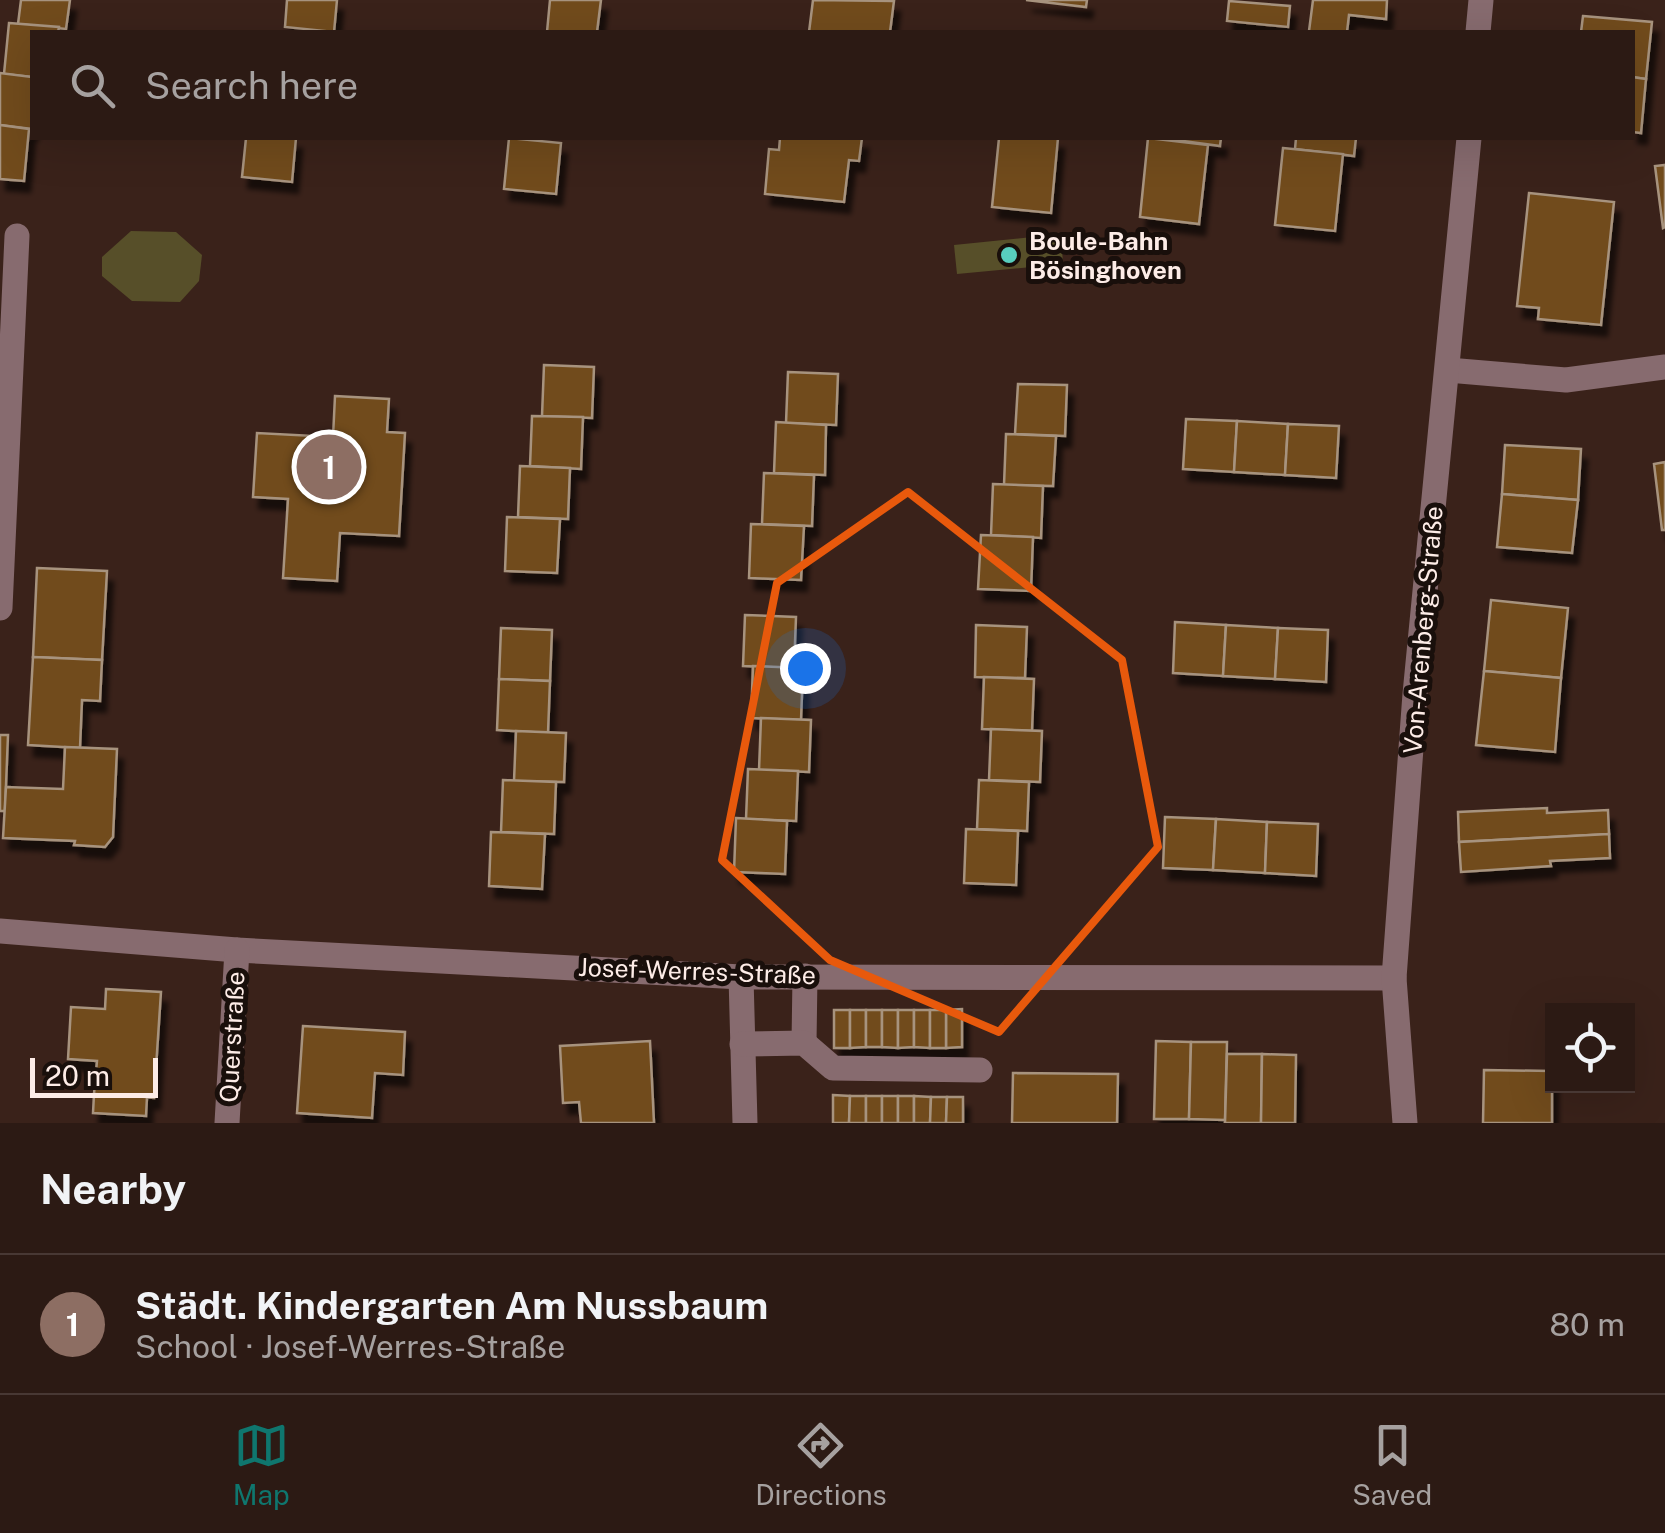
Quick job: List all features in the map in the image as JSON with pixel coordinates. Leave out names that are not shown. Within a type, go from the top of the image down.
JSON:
[{"type":"street","points":[[1478,30],[1480,0]]},
{"type":"street","name":"Von-Arenberg-Straße","points":[[1404,1123],[1394,978],[1415,694],[1469,140]]},
{"type":"street","points":[[0,608],[5,384],[17,236]]},
{"type":"street","points":[[1448,370],[1566,380],[1665,367]]},
{"type":"street","name":"Josef-Werres-Straße","points":[[0,931],[237,950],[741,976],[1394,978]]},
{"type":"street","name":"Querstraße","points":[[227,1123],[237,950]]},
{"type":"street","points":[[741,976],[745,1123]]},
{"type":"street","points":[[804,1043],[805,976]]},
{"type":"street","points":[[742,1044],[804,1043],[833,1068],[980,1070]]},
{"type":"highlighted area","points":[[908,492],[1122,660],[1158,847],[999,1032],[830,960],[722,860],[777,583]]},
{"type":"shaded area","points":[[131,231],[176,232],[202,255],[199,281],[180,302],[132,301],[102,276],[102,257]]},
{"type":"shaded area","name":"Boule-Bahn Bösinghoven","points":[[1061,234],[1063,264],[957,274],[954,245]]},
{"type":"building","points":[[21,0],[70,0],[66,29],[18,24]]},
{"type":"building","points":[[287,0],[337,0],[334,30],[285,27]]},
{"type":"building","points":[[550,0],[601,0],[597,30],[547,30]]},
{"type":"building","points":[[813,0],[894,1],[890,30],[809,30]]},
{"type":"building","points":[[1026,0],[1087,0],[1086,7]]},
{"type":"building","points":[[1313,0],[1387,0],[1386,19],[1349,15],[1347,30],[1309,30]]},
{"type":"building","points":[[1229,1],[1290,6],[1288,27],[1227,21]]},
{"type":"building","points":[[1583,16],[1652,22],[1646,79],[1635,77],[1635,30],[1581,30]]},
{"type":"building","points":[[9,23],[59,27],[30,30],[30,77],[4,74]]},
{"type":"building","points":[[0,73],[30,77],[30,129],[0,125]]},
{"type":"building","points":[[1635,77],[1646,79],[1641,133],[1635,132]]},
{"type":"building","points":[[0,125],[29,129],[24,181],[0,179]]},
{"type":"building","points":[[246,140],[296,140],[292,182],[242,177]]},
{"type":"building","points":[[509,140],[561,143],[556,194],[504,189]]},
{"type":"building","points":[[780,140],[862,140],[859,161],[849,160],[844,202],[765,194],[769,149],[779,150]]},
{"type":"building","points":[[999,140],[1058,140],[1051,213],[992,207]]},
{"type":"building","points":[[1148,140],[1208,145],[1199,224],[1140,217]]},
{"type":"building","points":[[1176,140],[1221,140],[1220,146]]},
{"type":"building","points":[[1296,140],[1356,140],[1354,156],[1295,149]]},
{"type":"building","points":[[1283,148],[1343,154],[1335,231],[1275,225]]},
{"type":"building","points":[[1665,165],[1665,227],[1663,228],[1655,166]]},
{"type":"building","points":[[1529,193],[1614,202],[1601,325],[1538,319],[1539,308],[1517,306]]},
{"type":"building","points":[[544,365],[594,367],[592,418],[542,416]]},
{"type":"building","points":[[788,372],[838,374],[836,425],[786,423]]},
{"type":"building","points":[[1018,384],[1067,385],[1065,436],[1015,434]]},
{"type":"building","points":[[335,396],[389,399],[387,432],[405,433],[399,536],[340,533],[337,581],[283,578],[288,499],[253,497],[257,433],[333,437]]},
{"type":"building","points":[[532,416],[583,417],[581,469],[530,466]]},
{"type":"building","points":[[1186,419],[1237,421],[1234,472],[1183,469]]},
{"type":"building","points":[[1237,421],[1288,424],[1285,475],[1234,472]]},
{"type":"building","points":[[776,422],[826,425],[825,475],[774,473]]},
{"type":"building","points":[[1288,424],[1339,426],[1336,478],[1285,475]]},
{"type":"building","points":[[1006,434],[1056,436],[1053,486],[1004,485]]},
{"type":"building","points":[[1505,445],[1581,449],[1578,500],[1502,494]]},
{"type":"building","points":[[1665,462],[1665,530],[1662,530],[1654,464]]},
{"type":"building","points":[[520,466],[570,468],[568,519],[518,517]]},
{"type":"building","points":[[764,473],[814,475],[812,526],[762,524]]},
{"type":"building","points":[[993,484],[1043,486],[1041,538],[991,535]]},
{"type":"building","points":[[1502,494],[1578,500],[1572,553],[1497,547]]},
{"type":"building","points":[[507,517],[560,519],[557,573],[505,571]]},
{"type":"building","points":[[751,524],[804,526],[801,580],[749,578]]},
{"type":"building","points":[[981,535],[1033,537],[1031,591],[978,589]]},
{"type":"building","points":[[37,568],[107,571],[102,660],[33,657]]},
{"type":"building","points":[[1491,600],[1568,608],[1561,678],[1484,671]]},
{"type":"building","points":[[745,615],[796,617],[794,668],[743,666]]},
{"type":"building","points":[[1175,622],[1226,625],[1223,676],[1173,673]]},
{"type":"building","points":[[976,625],[1027,627],[1025,678],[975,677]]},
{"type":"building","points":[[1226,625],[1278,628],[1275,679],[1223,676]]},
{"type":"building","points":[[501,628],[552,630],[550,681],[499,679]]},
{"type":"building","points":[[1278,628],[1328,630],[1326,682],[1275,679]]},
{"type":"building","points":[[33,657],[102,660],[100,701],[82,700],[80,748],[28,745]]},
{"type":"building","points":[[753,666],[803,668],[801,720],[751,718]]},
{"type":"building","points":[[1484,671],[1561,678],[1555,752],[1476,745]]},
{"type":"building","points":[[984,677],[1034,679],[1032,731],[982,729]]},
{"type":"building","points":[[499,679],[550,681],[548,733],[497,730]]},
{"type":"building","points":[[761,718],[811,720],[809,772],[759,770]]},
{"type":"building","points":[[991,729],[1042,731],[1040,782],[989,780]]},
{"type":"building","points":[[516,731],[566,733],[564,782],[514,781]]},
{"type":"building","points":[[0,735],[8,735],[5,811],[0,811]]},
{"type":"building","points":[[65,747],[117,749],[113,837],[105,847],[74,845],[75,841],[3,838],[6,787],[63,789]]},
{"type":"building","points":[[748,769],[798,771],[796,821],[746,819]]},
{"type":"building","points":[[503,780],[556,782],[554,834],[501,832]]},
{"type":"building","points":[[979,780],[1029,782],[1027,831],[977,829]]},
{"type":"building","points":[[1547,808],[1547,813],[1608,810],[1609,834],[1459,842],[1458,812]]},
{"type":"building","points":[[1165,817],[1216,819],[1213,870],[1163,868]]},
{"type":"building","points":[[736,818],[787,821],[785,874],[734,872]]},
{"type":"building","points":[[1216,819],[1267,822],[1265,873],[1213,870]]},
{"type":"building","points":[[1267,822],[1318,824],[1316,876],[1265,873]]},
{"type":"building","points":[[966,829],[1018,831],[1016,885],[964,883]]},
{"type":"building","points":[[491,832],[545,834],[542,889],[489,886]]},
{"type":"building","points":[[1609,834],[1610,858],[1461,872],[1459,842]]},
{"type":"building","points":[[106,989],[161,992],[154,1098],[94,1094],[97,1061],[68,1059],[71,1007],[105,1009]]},
{"type":"building","points":[[962,1009],[962,1047],[946,1048],[946,1010]]},
{"type":"building","points":[[834,1010],[850,1010],[850,1048],[834,1048]]},
{"type":"building","points":[[850,1010],[866,1010],[866,1047],[850,1048]]},
{"type":"building","points":[[866,1010],[882,1010],[882,1047],[866,1047]]},
{"type":"building","points":[[882,1010],[898,1010],[898,1048],[882,1047]]},
{"type":"building","points":[[898,1010],[914,1010],[914,1047],[898,1048]]},
{"type":"building","points":[[914,1010],[930,1010],[930,1048],[914,1047]]},
{"type":"building","points":[[930,1010],[946,1010],[946,1048],[930,1048]]},
{"type":"building","points":[[303,1026],[405,1032],[403,1075],[375,1073],[372,1118],[297,1113]]},
{"type":"building","points":[[650,1041],[654,1123],[581,1123],[579,1102],[563,1103],[560,1046]]},
{"type":"building","points":[[1156,1041],[1191,1042],[1189,1119],[1154,1119]]},
{"type":"building","points":[[1191,1042],[1227,1042],[1225,1120],[1189,1119]]},
{"type":"building","points":[[1227,1054],[1262,1054],[1261,1123],[1225,1123]]},
{"type":"building","points":[[1262,1054],[1296,1055],[1295,1123],[1261,1123]]},
{"type":"building","points":[[1484,1070],[1545,1071],[1545,1093],[1552,1093],[1552,1123],[1483,1123]]},
{"type":"building","points":[[1013,1073],[1118,1074],[1117,1123],[1012,1123]]},
{"type":"building","points":[[94,1094],[147,1097],[146,1116],[93,1113]]},
{"type":"building","points":[[833,1095],[850,1096],[849,1123],[833,1123]]},
{"type":"building","points":[[850,1096],[866,1096],[866,1123],[849,1123]]},
{"type":"building","points":[[866,1096],[882,1096],[882,1123],[866,1123]]},
{"type":"building","points":[[882,1096],[898,1096],[898,1123],[882,1123]]},
{"type":"building","points":[[898,1096],[914,1096],[914,1123],[898,1123]]},
{"type":"building","points":[[914,1096],[931,1097],[930,1123],[914,1123]]},
{"type":"building","points":[[931,1097],[947,1097],[946,1123],[930,1123]]},
{"type":"building","points":[[947,1097],[963,1097],[963,1123],[946,1123]]},
{"type":"place","name":"Boule-Bahn Bösinghoven","points":[[1009,255]]},
{"type":"place","name":"Städt. Kindergarten Am Nussbaum","points":[[329,467]]}]
